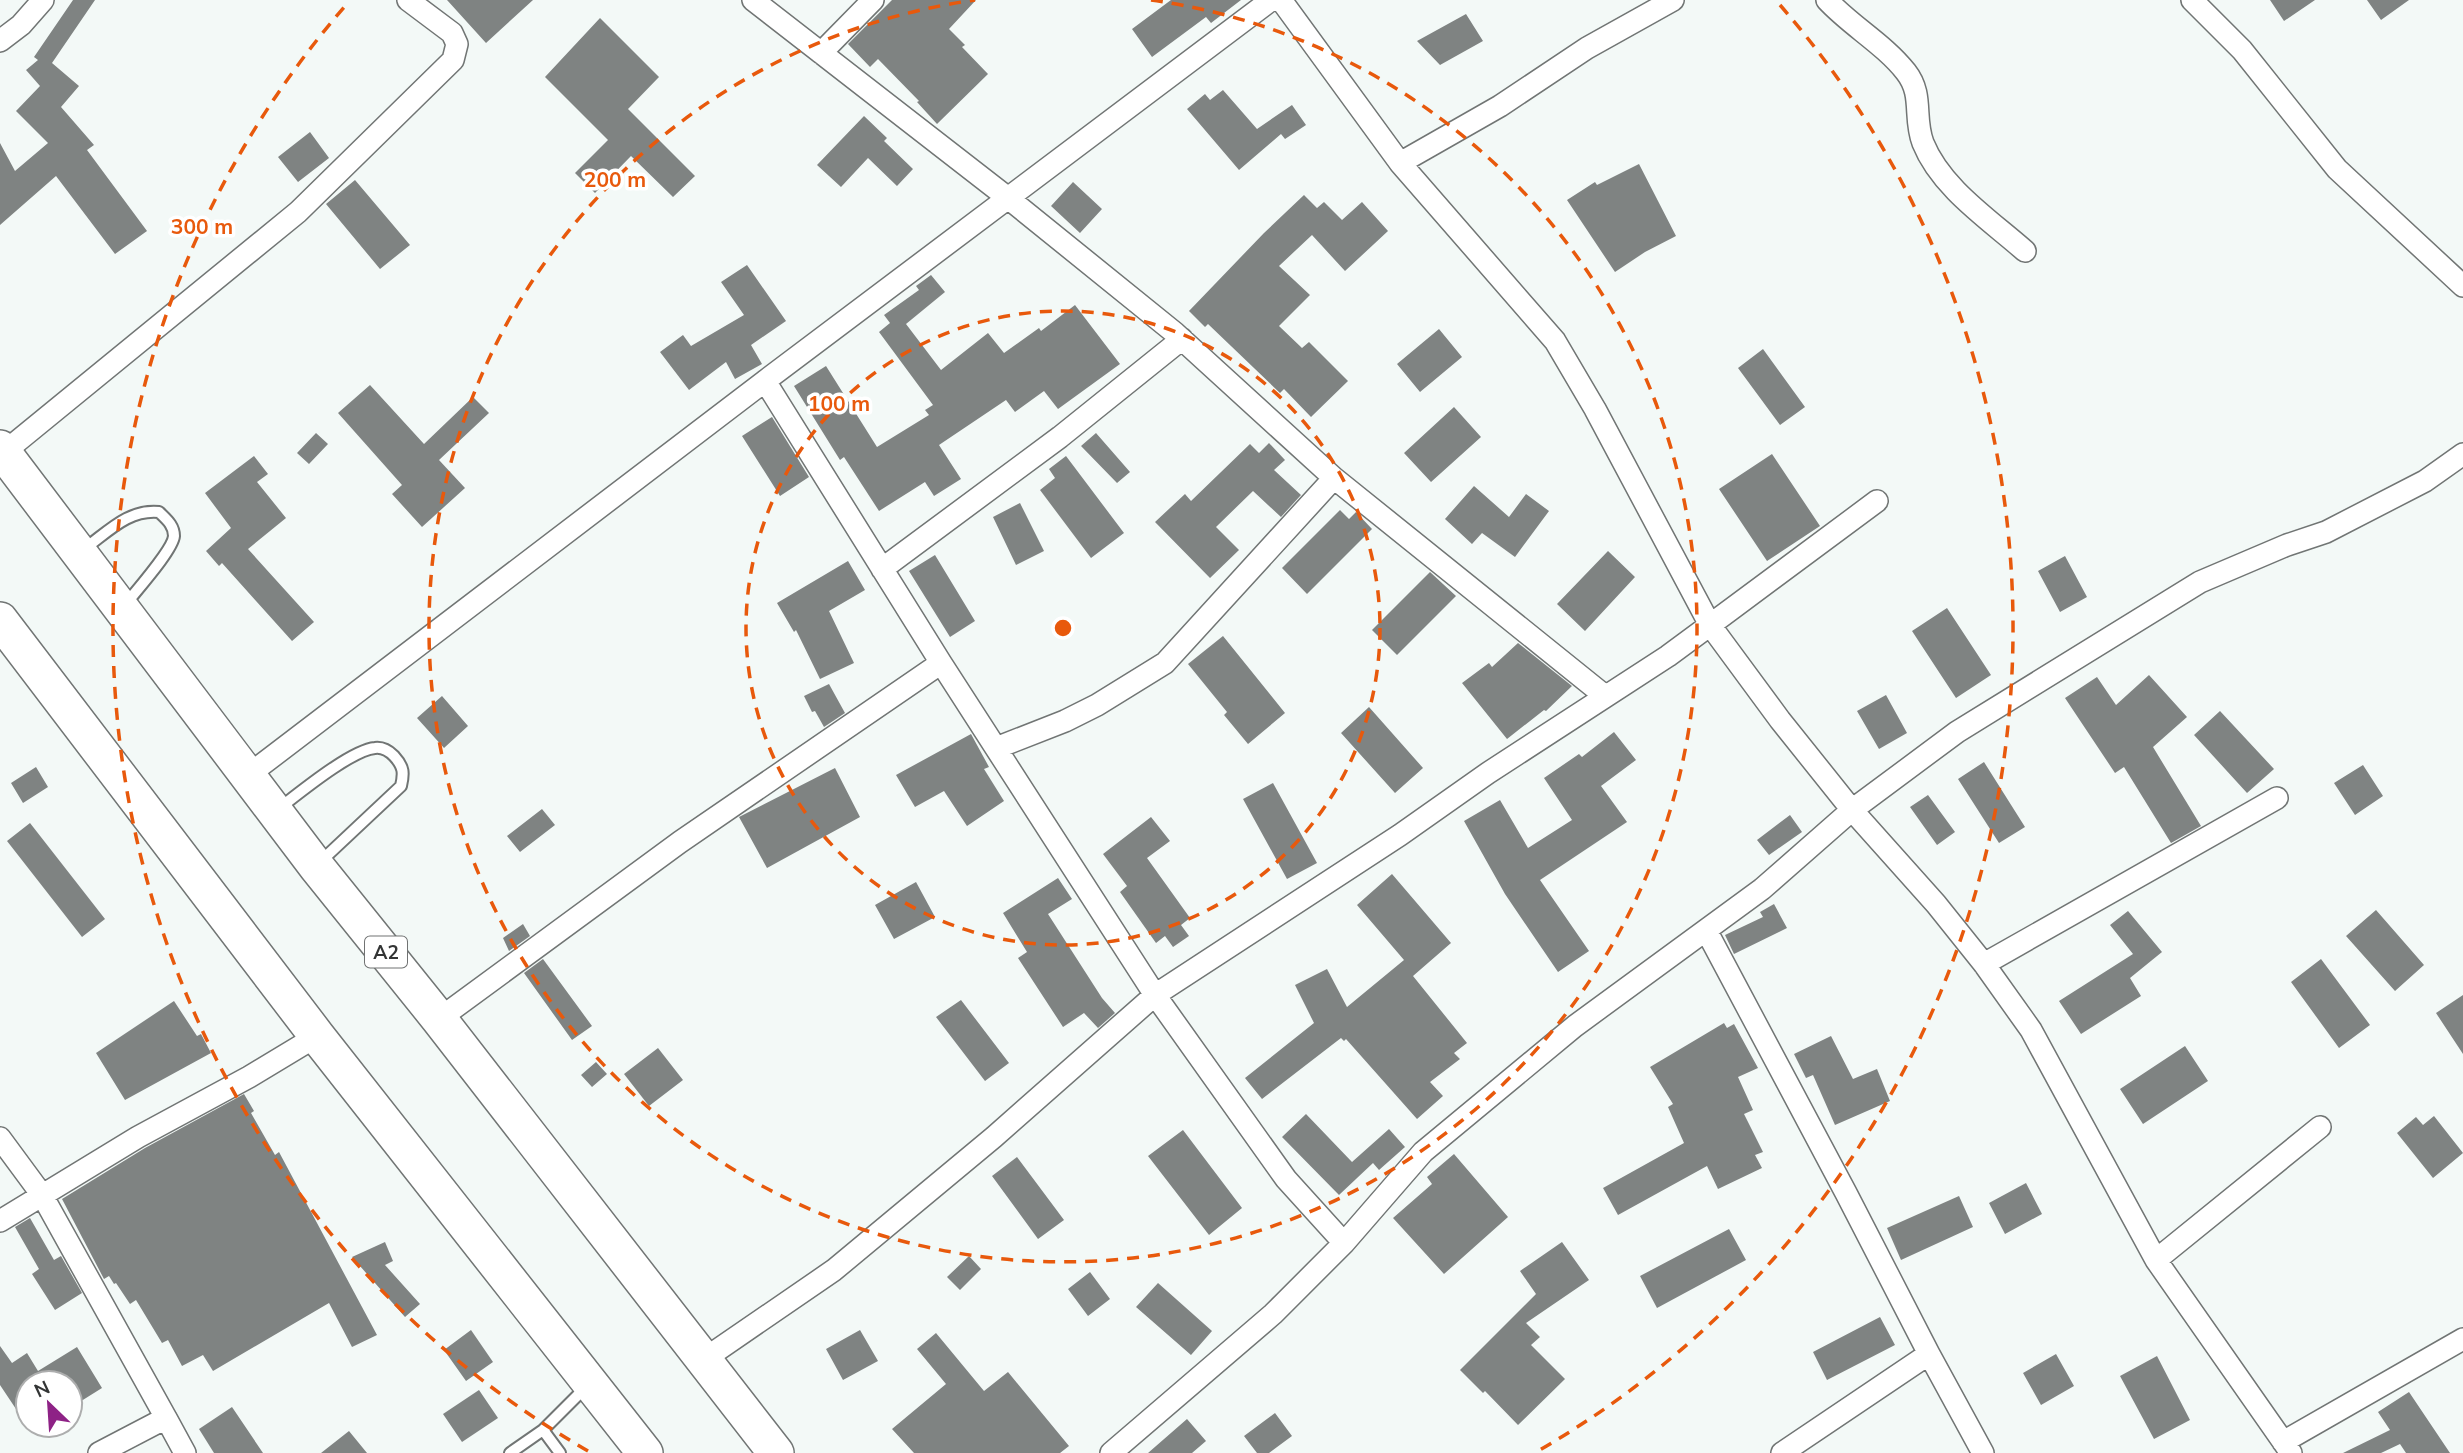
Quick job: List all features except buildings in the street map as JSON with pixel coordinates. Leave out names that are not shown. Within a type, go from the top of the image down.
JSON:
[{"type":"highway","name":"A2","points":[[2,450],[316,866],[439,1019],[776,1453]]},
{"type":"highway","points":[[0,621],[317,1036],[590,1382],[637,1451]]},
{"type":"street","points":[[0,41],[21,24],[43,0]]},
{"type":"street","points":[[2,450],[298,212],[453,60],[457,44],[452,33],[408,0]]},
{"type":"street","points":[[753,0],[1008,198],[1182,339],[1334,478],[1605,696]]},
{"type":"street","points":[[821,53],[873,0]]},
{"type":"street","points":[[247,776],[765,380],[1271,0]]},
{"type":"street","points":[[1281,0],[1399,163],[1502,277],[1555,341],[1595,409],[1710,625],[1780,720],[1852,810],[1936,904],[1984,964],[2031,1030],[2156,1260],[2287,1448],[2463,1339]]},
{"type":"street","points":[[1399,163],[1500,106],[1587,48],[1672,0]]},
{"type":"street","points":[[1827,0],[1838,13],[1907,72],[1918,93],[1918,125],[1923,143],[1934,164],[1961,195],[2025,251]]},
{"type":"street","points":[[2192,0],[2242,50],[2337,169],[2463,286]]},
{"type":"street","points":[[882,569],[1060,437],[1182,339]]},
{"type":"street","points":[[765,380],[882,569],[1155,995],[1286,1179],[1344,1243]]},
{"type":"street","points":[[1111,1453],[1273,1314],[1344,1243],[1423,1152],[1575,1026],[1762,889],[1852,810],[1958,732],[2200,582],[2287,545],[2326,532],[2426,481],[2463,454]]},
{"type":"street","points":[[996,748],[1065,721],[1097,705],[1165,663],[1334,478]]},
{"type":"street","points":[[703,1360],[834,1270],[994,1137],[1155,995],[1668,656],[1877,501]]},
{"type":"street","points":[[439,1019],[680,842],[942,663]]},
{"type":"street","points":[[1984,964],[2277,798]]},
{"type":"street","points":[[1706,930],[1983,1453]]},
{"type":"street","points":[[0,1221],[138,1136],[248,1077],[317,1036]]},
{"type":"street","points":[[2156,1260],[2320,1127]]},
{"type":"street","points":[[0,1138],[42,1195],[185,1453]]},
{"type":"street","points":[[1782,1453],[1929,1354]]},
{"type":"street","points":[[99,1453],[166,1418]]},
{"type":"lane","points":[[79,553],[131,516],[144,511],[159,512],[171,525],[174,536],[170,548],[121,610]]},
{"type":"lane","points":[[275,811],[363,751],[377,747],[389,751],[402,766],[404,774],[401,786],[316,866]]},
{"type":"lane","points":[[510,1453],[543,1430],[590,1382]]},
{"type":"lane","points":[[543,1430],[560,1453]]}]
